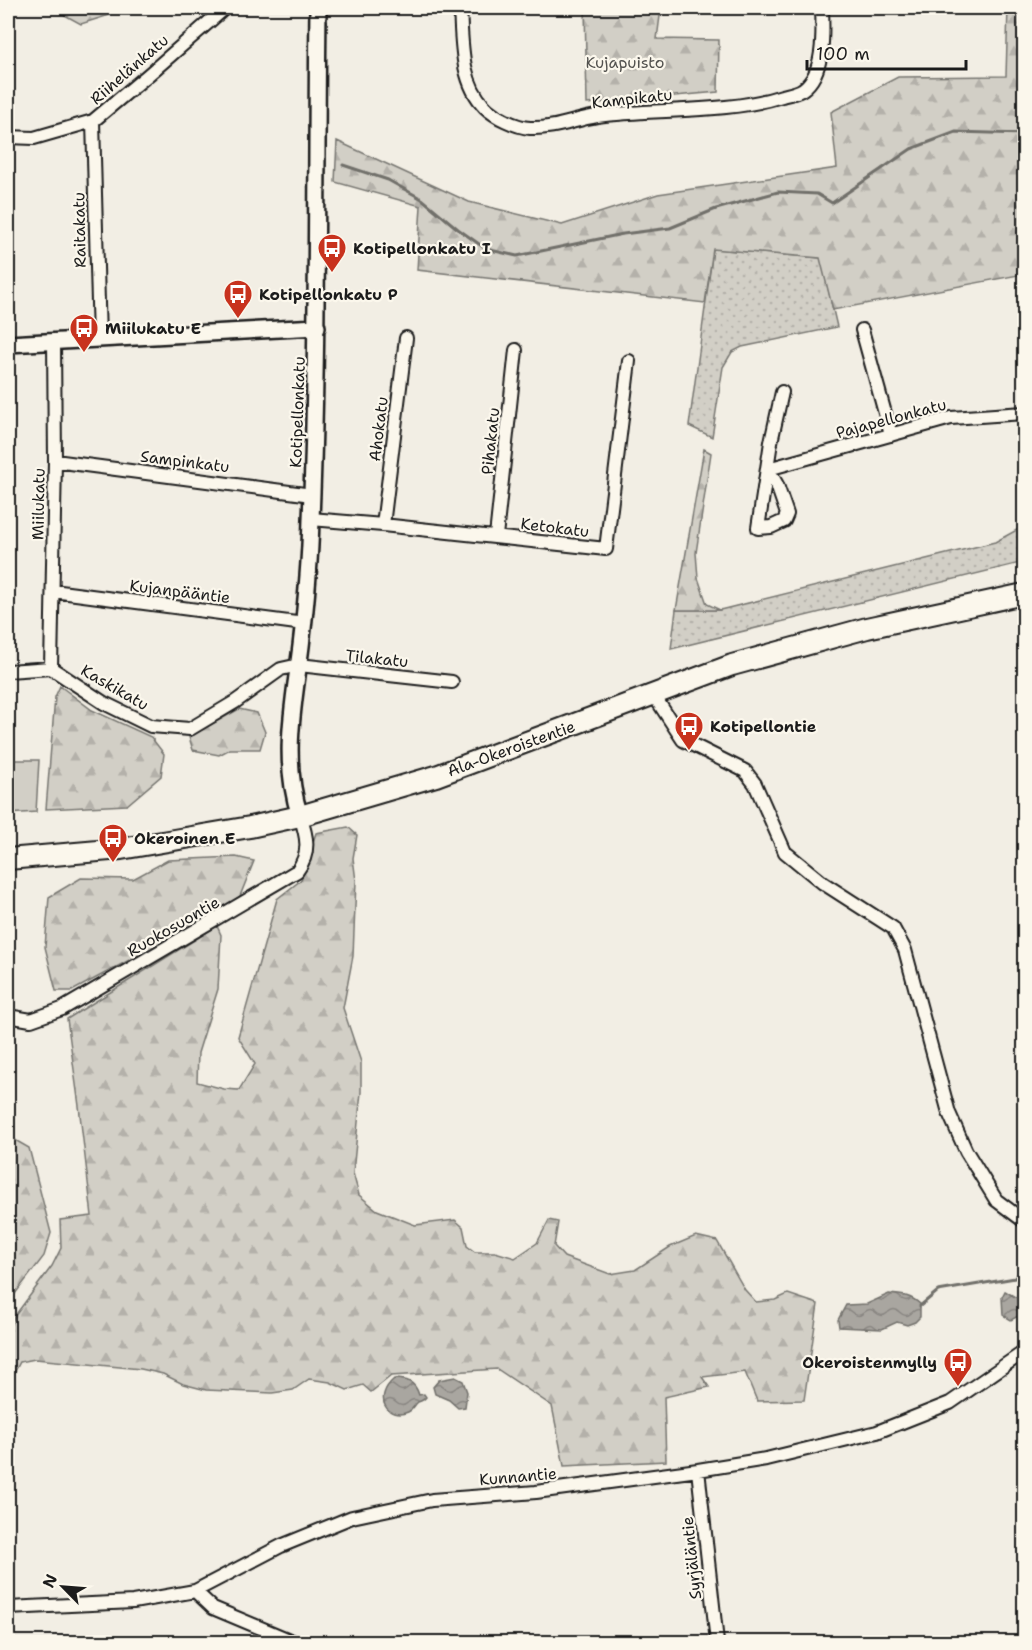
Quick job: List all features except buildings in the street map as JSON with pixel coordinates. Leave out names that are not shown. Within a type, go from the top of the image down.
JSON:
[{"type":"main road","name":"Ala-Okeroistentie","points":[[8,859],[121,849],[300,816],[436,776],[732,665],[877,626],[1018,598]]},
{"type":"street","name":"Riihelänkatu","points":[[8,137],[34,138],[93,121],[225,8]]},
{"type":"street","name":"Kotipellonkatu","points":[[300,816],[293,794],[289,743],[304,624],[312,495],[317,327],[318,8]]},
{"type":"street","name":"Kampikatu","points":[[459,8],[464,63],[473,90],[485,108],[505,120],[526,128],[550,128],[595,117],[762,103],[802,90],[812,81],[818,70],[823,26],[822,8]]},
{"type":"street","name":"Raitakatu","points":[[93,121],[99,339]]},
{"type":"street","points":[[8,344],[317,327]]},
{"type":"street","points":[[862,330],[891,435]]},
{"type":"street","name":"Ahokatu","points":[[383,525],[406,338]]},
{"type":"street","name":"Miilukatu","points":[[51,668],[55,461],[54,341]]},
{"type":"street","name":"Pihakatu","points":[[496,536],[516,350]]},
{"type":"street","name":"Ketokatu","points":[[311,519],[496,536],[606,549],[628,361]]},
{"type":"street","name":"Pajapellonkatu","points":[[782,392],[768,469],[951,418],[1024,413]]},
{"type":"street","name":"Sampinkatu","points":[[55,461],[312,495]]},
{"type":"street","name":"Kujanpääntie","points":[[53,591],[304,624]]},
{"type":"street","name":"Kaskikatu","points":[[51,668],[104,703],[152,726],[190,729],[235,702],[281,669],[298,666]]},
{"type":"street","name":"Tilakatu","points":[[298,666],[452,682]]},
{"type":"street","points":[[8,671],[51,668]]},
{"type":"street","points":[[653,694],[683,740],[745,771],[755,784],[786,852],[823,883],[893,928],[905,950],[950,1113],[966,1151],[996,1200],[1024,1221]]},
{"type":"street","name":"Ruokosuontie","points":[[8,1016],[31,1020],[62,1009],[297,871],[304,861],[307,849],[300,816]]},
{"type":"street","name":"Kunnantie","points":[[8,1608],[133,1602],[195,1591],[281,1546],[352,1517],[432,1500],[536,1492],[698,1470],[766,1458],[877,1432],[950,1403],[1024,1352]]},
{"type":"street","name":"Syrjäläntie","points":[[698,1470],[717,1642]]},
{"type":"street","points":[[195,1591],[213,1608],[294,1642]]},
{"type":"green space","points":[[52,8],[114,8],[109,15],[81,24]]},
{"type":"green space","name":"Kujapuisto","points":[[585,8],[661,8],[657,39],[719,40],[718,92],[587,104]]},
{"type":"green space","points":[[1008,8],[1024,8],[1024,274],[833,310],[820,258],[713,249],[705,303],[417,270],[421,206],[335,182],[337,141],[469,202],[562,225],[658,194],[837,168],[831,112],[898,77],[1006,76]]},
{"type":"green space","points":[[713,249],[821,258],[837,327],[742,347],[732,352],[723,367],[712,437],[689,426]]},
{"type":"green space","points":[[704,449],[711,453],[696,553],[698,578],[707,604],[720,610],[676,610]]},
{"type":"green space","points":[[1024,526],[1024,562],[671,649],[676,610],[720,610],[995,542]]},
{"type":"green space","points":[[60,686],[92,710],[151,737],[164,754],[161,776],[127,805],[46,809],[55,697]]},
{"type":"green space","points":[[239,709],[257,713],[265,732],[260,749],[230,749],[219,755],[193,750],[189,737]]},
{"type":"green space","points":[[8,760],[39,760],[36,812],[8,814]]},
{"type":"green space","points":[[348,827],[357,835],[353,858],[356,881],[353,956],[343,1008],[361,1062],[361,1092],[353,1173],[359,1195],[377,1210],[415,1225],[455,1220],[463,1227],[467,1246],[475,1252],[495,1252],[515,1258],[537,1243],[549,1220],[558,1222],[554,1246],[564,1257],[610,1274],[635,1270],[670,1247],[696,1236],[717,1241],[745,1290],[756,1302],[775,1300],[788,1294],[818,1304],[804,1400],[757,1401],[745,1372],[702,1377],[709,1387],[664,1397],[666,1461],[564,1466],[552,1406],[497,1369],[391,1376],[371,1392],[363,1385],[347,1390],[330,1382],[309,1379],[293,1390],[272,1393],[206,1390],[183,1384],[163,1374],[141,1369],[35,1359],[20,1362],[12,1377],[8,1417],[8,1331],[14,1317],[52,1266],[61,1248],[60,1220],[92,1216],[67,1019],[217,926],[221,935],[218,989],[198,1053],[197,1082],[224,1089],[239,1090],[255,1064],[238,1037],[277,899],[301,880],[316,833]]},
{"type":"green space","points":[[236,857],[254,861],[240,896],[222,910],[72,991],[56,991],[45,947],[49,897],[81,878],[133,879],[168,860]]},
{"type":"green space","points":[[8,1136],[29,1148],[51,1233],[44,1256],[8,1303]]},
{"type":"water","points":[[1005,1291],[1015,1297],[1023,1297],[1024,1291],[1024,1313],[1011,1320],[1003,1315],[1002,1297]]},
{"type":"water","points":[[889,1294],[906,1296],[916,1301],[920,1304],[920,1317],[907,1325],[897,1322],[882,1329],[839,1327],[838,1320],[846,1305],[867,1304]]},
{"type":"water","points":[[455,1377],[463,1381],[467,1392],[465,1407],[458,1408],[449,1400],[435,1394],[433,1387],[439,1380]]},
{"type":"water","points":[[394,1379],[410,1382],[419,1395],[424,1394],[426,1397],[408,1412],[401,1414],[389,1411],[383,1400],[384,1393]]},
{"type":"waterway","points":[[343,165],[388,180],[422,199],[486,249],[517,256],[623,234],[670,228],[716,209],[778,192],[817,194],[832,203],[911,149],[956,132],[1024,134]]},
{"type":"waterway","points":[[920,1306],[938,1291],[1015,1278],[1024,1267]]},
{"type":"place","name":"Kotipellonkatu I","points":[[332,274]]},
{"type":"place","name":"Kotipellonkatu P","points":[[238,320]]},
{"type":"place","name":"Miilukatu E","points":[[84,354]]},
{"type":"place","name":"Kotipellontie","points":[[689,752]]},
{"type":"place","name":"Okeroinen E","points":[[113,864]]},
{"type":"place","name":"Okeroistenmylly","points":[[958,1388]]}]
